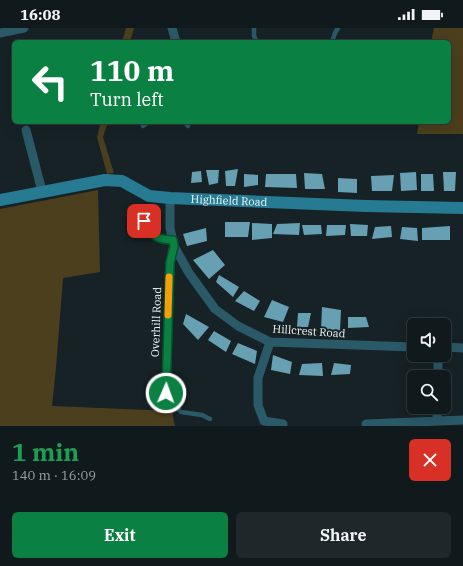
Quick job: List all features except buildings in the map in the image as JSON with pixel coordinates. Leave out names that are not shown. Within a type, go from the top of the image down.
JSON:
[{"type":"street","points":[[0,33],[24,28]]},
{"type":"street","points":[[172,28],[175,40]]},
{"type":"street","points":[[26,130],[42,191]]},
{"type":"street","name":"Highfield Road","points":[[0,200],[105,180],[122,181],[149,196],[170,198],[366,206],[463,208]]},
{"type":"street","name":"Hillcrest Road","points":[[170,198],[170,228],[174,243],[189,273],[215,309],[238,326],[270,342],[407,347]]},
{"type":"street","name":"Overhill Road","points":[[170,400],[166,393],[166,386],[170,263],[174,243]]},
{"type":"street","points":[[270,342],[258,378],[258,405],[264,421],[283,424]]},
{"type":"street","points":[[451,347],[463,348]]},
{"type":"street","points":[[437,414],[437,421]]},
{"type":"street","points":[[366,424],[463,420]]},
{"type":"lane","points":[[254,28],[254,36],[256,40]]},
{"type":"lane","points":[[332,40],[334,33],[338,28]]},
{"type":"lane","points":[[144,221],[155,237],[174,243]]},
{"type":"lane","name":"Overhill Road","points":[[170,400],[181,412],[202,415],[210,419]]},
{"type":"shaded area","points":[[126,28],[134,28],[131,40],[123,40]]},
{"type":"shaded area","points":[[434,28],[463,28],[463,134],[417,134],[419,124],[451,124],[451,40],[431,40]]},
{"type":"shaded area","points":[[100,124],[107,124],[103,137],[114,173],[107,174],[97,137]]},
{"type":"shaded area","points":[[98,190],[100,272],[63,278],[52,406],[172,411],[175,426],[0,426],[0,209]]},
{"type":"slow traffic","points":[[168,315],[169,277]]},
{"type":"route","points":[[144,221],[155,237],[159,239],[173,240],[174,246],[170,263],[166,393]]}]
